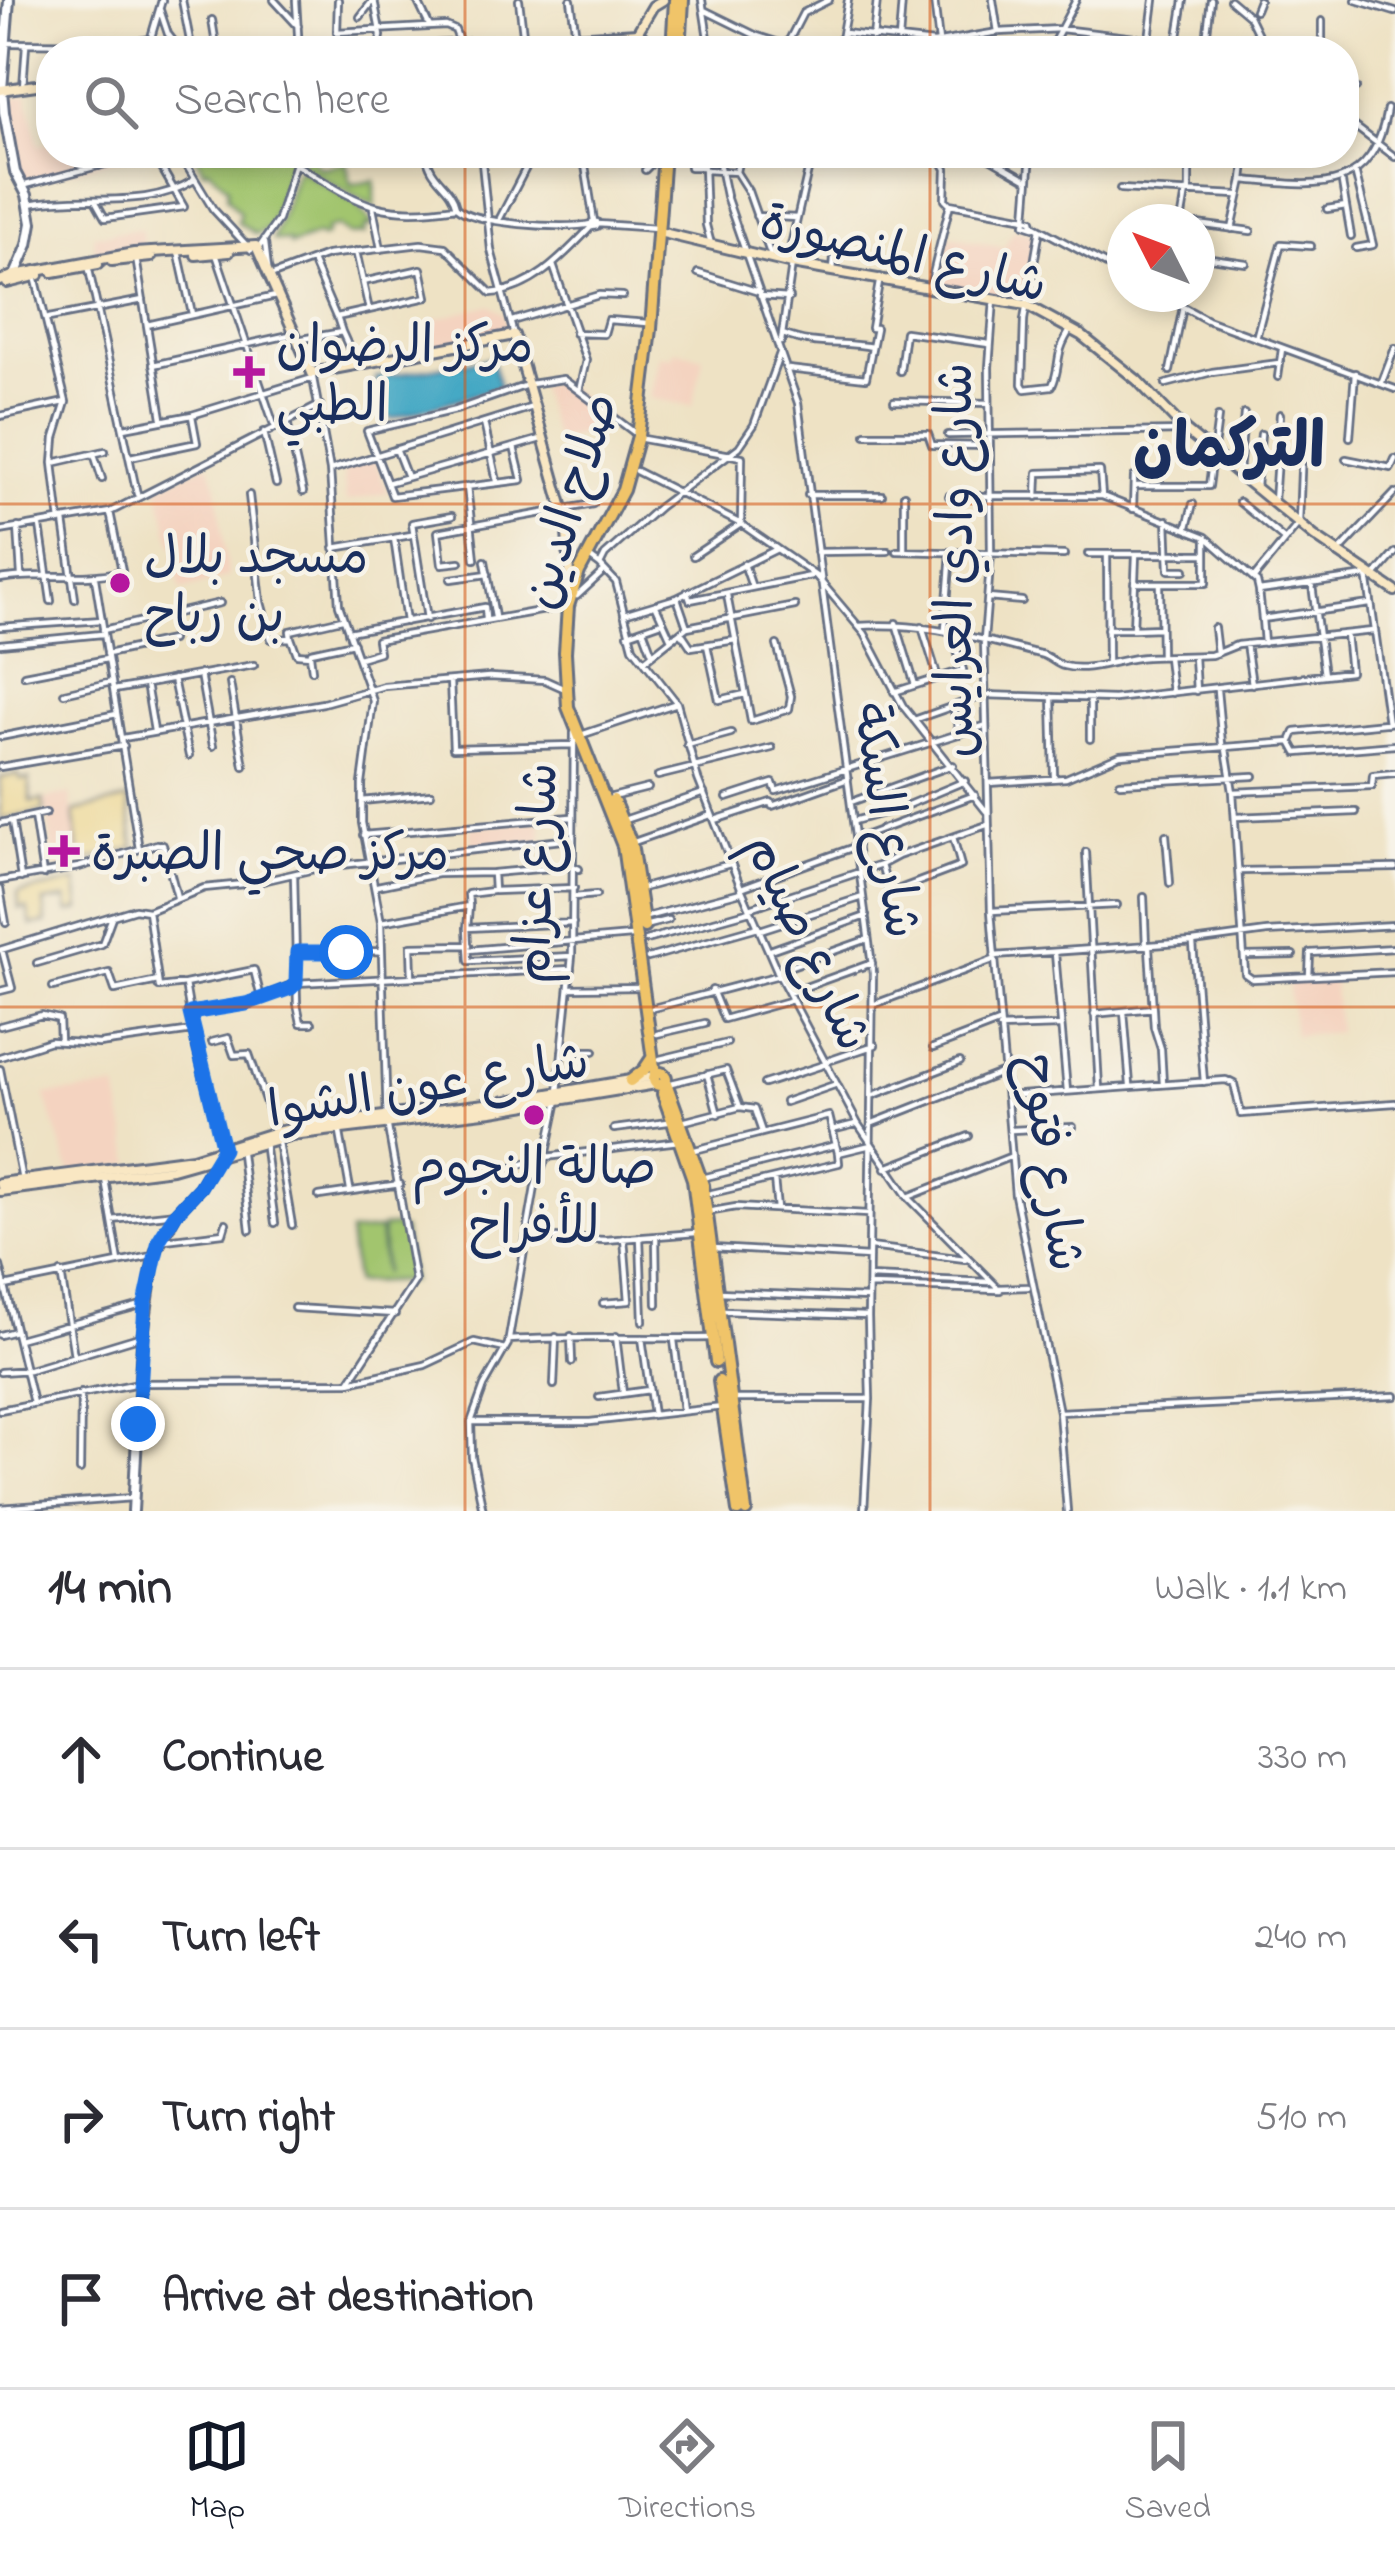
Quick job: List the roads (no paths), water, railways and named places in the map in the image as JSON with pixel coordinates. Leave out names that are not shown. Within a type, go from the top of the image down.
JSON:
[{"type":"highway","points":[[674,36],[679,0]]},
{"type":"highway","name":"صلاح الدين","points":[[596,562],[640,437],[658,320],[664,168]]},
{"type":"highway","name":"صلاح الدين","points":[[657,1057],[648,958],[619,831],[566,689],[572,598],[596,562],[636,471],[661,230]]},
{"type":"highway","name":"صلاح الدين","points":[[572,598],[571,679],[580,731],[631,843],[639,889],[644,987],[660,1079],[701,1178],[742,1511]]},
{"type":"highway","points":[[630,1081],[657,1057]]},
{"type":"highway","name":"صلاح الدين","points":[[678,1122],[693,1179],[712,1337],[726,1403]]},
{"type":"main road","points":[[648,36],[657,2]]},
{"type":"main road","points":[[1,92],[36,86]]},
{"type":"main road","points":[[1,92],[36,87]]},
{"type":"main road","name":"شارع المنصورة","points":[[661,230],[833,271],[1026,305],[1071,329],[1137,380],[1186,431],[1336,554],[1393,586]]},
{"type":"main road","points":[[0,284],[136,258],[255,247]]},
{"type":"main road","points":[[0,284],[14,274],[134,253],[255,247]]},
{"type":"main road","points":[[255,247],[276,296]]},
{"type":"main road","points":[[255,247],[312,375],[514,334],[546,437],[570,540],[572,598]]},
{"type":"main road","points":[[570,540],[596,562]]},
{"type":"main road","name":"شارع عون الشوا","points":[[559,1095],[660,1079]]},
{"type":"main road","name":"شارع عون الشوا","points":[[0,1187],[104,1178],[215,1157],[277,1134],[660,1079]]},
{"type":"main road","name":"شارع عون الشوا","points":[[0,1187],[238,1147]]},
{"type":"street","points":[[9,0],[4,18],[3,135],[29,204],[31,232],[14,274]]},
{"type":"street","points":[[151,36],[162,0]]},
{"type":"street","points":[[182,0],[189,36]]},
{"type":"street","points":[[274,0],[299,28]]},
{"type":"street","points":[[296,0],[299,36]]},
{"type":"street","points":[[338,0],[337,32],[430,26],[455,30],[458,36]]},
{"type":"street","points":[[360,17],[374,0]]},
{"type":"street","points":[[374,0],[378,36]]},
{"type":"street","points":[[417,0],[430,26]]},
{"type":"street","points":[[519,0],[522,36]]},
{"type":"street","points":[[806,0],[807,11]]},
{"type":"street","points":[[792,36],[807,11],[829,0]]},
{"type":"street","points":[[843,36],[848,0]]},
{"type":"street","points":[[873,36],[877,0]]},
{"type":"street","points":[[899,36],[902,0]]},
{"type":"street","points":[[934,0],[936,36]]},
{"type":"street","points":[[993,0],[998,32]]},
{"type":"street","points":[[1056,36],[1076,0]]},
{"type":"street","points":[[1149,36],[1154,0]]},
{"type":"street","points":[[1178,36],[1184,0]]},
{"type":"street","points":[[1206,36],[1210,0]]},
{"type":"street","points":[[1230,0],[1249,16],[1259,36]]},
{"type":"street","points":[[1256,10],[1259,0]]},
{"type":"street","points":[[1356,0],[1395,12]]},
{"type":"street","points":[[1385,8],[1388,0]]},
{"type":"street","points":[[570,1],[577,36]]},
{"type":"street","points":[[702,3],[757,36]]},
{"type":"street","points":[[702,3],[708,36]]},
{"type":"street","points":[[160,10],[170,36]]},
{"type":"street","points":[[212,20],[215,36]]},
{"type":"street","points":[[1322,20],[1322,36]]},
{"type":"street","points":[[982,36],[1059,29],[1122,36]]},
{"type":"street","points":[[844,33],[861,36]]},
{"type":"street","points":[[6,44],[36,44]]},
{"type":"street","points":[[23,87],[26,44]]},
{"type":"street","points":[[1359,166],[1379,142],[1387,109]]},
{"type":"street","points":[[1359,128],[1395,157]]},
{"type":"street","points":[[22,186],[91,168]]},
{"type":"street","points":[[96,202],[105,218],[184,207],[160,168]]},
{"type":"street","points":[[187,168],[255,247],[278,220],[295,168]]},
{"type":"street","points":[[302,168],[373,208],[415,212],[456,207],[470,216],[547,229],[594,224],[661,230]]},
{"type":"street","points":[[429,168],[454,196],[456,207]]},
{"type":"street","points":[[482,168],[486,218],[514,334]]},
{"type":"street","points":[[500,218],[526,168]]},
{"type":"street","points":[[585,168],[594,224]]},
{"type":"street","points":[[695,168],[736,172]]},
{"type":"street","points":[[737,168],[771,257]]},
{"type":"street","points":[[596,562],[730,456],[754,424],[776,373],[809,168]]},
{"type":"street","points":[[945,168],[950,204],[1026,221],[1107,265]]},
{"type":"street","points":[[1007,168],[1028,180]]},
{"type":"street","points":[[1026,221],[1029,168]]},
{"type":"street","points":[[1185,204],[1189,168]]},
{"type":"street","points":[[1232,229],[1244,168]]},
{"type":"street","points":[[1243,180],[1304,185],[1342,181],[1357,168]]},
{"type":"street","points":[[705,170],[710,242]]},
{"type":"street","name":"شارع السكة","points":[[720,170],[798,403],[872,963],[870,1399],[864,1511]]},
{"type":"street","points":[[1355,171],[1373,245],[1356,248]]},
{"type":"street","points":[[0,175],[15,172]]},
{"type":"street","points":[[29,204],[176,192],[194,180]]},
{"type":"street","points":[[1342,181],[1351,236]]},
{"type":"street","points":[[1120,189],[1237,195]]},
{"type":"street","points":[[930,286],[950,204]]},
{"type":"street","points":[[1327,209],[1346,206]]},
{"type":"street","points":[[373,208],[381,249]]},
{"type":"street","points":[[756,216],[797,218]]},
{"type":"street","points":[[270,276],[356,251],[421,244],[445,247],[491,293],[502,292],[526,284],[594,224]]},
{"type":"street","points":[[1215,227],[1251,231]]},
{"type":"street","points":[[1037,228],[1026,305],[1025,389],[1056,382],[1056,355],[1071,329]]},
{"type":"street","points":[[1256,338],[1281,244],[1311,246]]},
{"type":"street","points":[[833,271],[835,245]]},
{"type":"street","points":[[356,251],[369,310]]},
{"type":"street","points":[[216,254],[274,427]]},
{"type":"street","points":[[178,255],[192,315]]},
{"type":"street","points":[[136,258],[163,420]]},
{"type":"street","points":[[1215,259],[1246,263]]},
{"type":"street","points":[[312,261],[356,363]]},
{"type":"street","points":[[552,264],[586,361],[579,391]]},
{"type":"street","points":[[88,265],[137,496]]},
{"type":"street","points":[[337,317],[427,297],[421,269],[363,282]]},
{"type":"street","points":[[698,273],[760,294],[789,298]]},
{"type":"street","points":[[35,275],[66,402],[53,463],[75,599]]},
{"type":"street","points":[[788,369],[866,378],[880,278]]},
{"type":"street","points":[[511,321],[599,295],[622,296]]},
{"type":"street","points":[[148,325],[276,296]]},
{"type":"street","name":"شارع وادي العرايس","points":[[987,823],[984,640],[991,553],[988,403],[994,299]]},
{"type":"street","points":[[47,319],[143,300]]},
{"type":"street","points":[[1170,371],[1182,312]]},
{"type":"street","points":[[1193,312],[1282,349],[1390,385],[1395,348]]},
{"type":"street","points":[[575,333],[604,334],[608,320],[651,323]]},
{"type":"street","points":[[153,365],[294,336],[342,332]]},
{"type":"street","points":[[900,370],[905,332],[989,344]]},
{"type":"street","points":[[783,334],[830,345],[846,342],[872,347]]},
{"type":"street","points":[[1278,377],[1282,349]]},
{"type":"street","points":[[1166,384],[1279,363]]},
{"type":"street","points":[[1350,437],[1354,373]]},
{"type":"street","points":[[124,428],[192,415],[312,375],[320,405],[344,618],[371,688],[374,712],[362,801],[364,835],[381,922],[388,1118],[415,1281],[349,1382]]},
{"type":"street","points":[[514,447],[522,480],[392,496],[367,431],[456,410],[530,384],[563,379],[640,437],[739,455],[744,460],[741,524]]},
{"type":"street","points":[[894,401],[988,403]]},
{"type":"street","points":[[0,416],[66,402]]},
{"type":"street","points":[[0,531],[110,512],[320,405]]},
{"type":"street","points":[[329,470],[536,406]]},
{"type":"street","points":[[1239,473],[1244,414]]},
{"type":"street","points":[[1274,502],[1280,414]]},
{"type":"street","points":[[130,457],[197,443],[192,415]]},
{"type":"street","points":[[1134,486],[1209,486],[1218,417]]},
{"type":"street","points":[[287,421],[303,491]]},
{"type":"street","points":[[1254,578],[1299,524],[1303,421]]},
{"type":"street","points":[[484,423],[497,482]]},
{"type":"street","points":[[948,435],[1186,431]]},
{"type":"street","points":[[264,432],[277,484]]},
{"type":"street","points":[[866,434],[928,434],[932,446],[989,446]]},
{"type":"street","points":[[1261,434],[1254,485],[1240,499],[1286,540]]},
{"type":"street","points":[[387,483],[546,437]]},
{"type":"street","points":[[396,449],[407,477]]},
{"type":"street","points":[[53,463],[104,451]]},
{"type":"street","points":[[94,454],[102,478]]},
{"type":"street","points":[[1346,459],[1393,469],[1395,459]]},
{"type":"street","points":[[636,471],[741,524],[814,576],[859,626],[894,692],[986,811]]},
{"type":"street","points":[[1037,497],[1037,473],[1100,471],[1102,496]]},
{"type":"street","points":[[1133,508],[1134,477]]},
{"type":"street","points":[[467,486],[475,559]]},
{"type":"street","points":[[1336,554],[1395,493]]},
{"type":"street","points":[[249,495],[261,602],[270,635],[272,640],[291,638]]},
{"type":"street","points":[[808,495],[882,495]]},
{"type":"street","points":[[904,495],[900,551],[1064,555]]},
{"type":"street","points":[[950,496],[1102,496],[1187,527],[1254,578],[1264,644]]},
{"type":"street","points":[[438,532],[593,504]]},
{"type":"street","points":[[1187,527],[1193,504]]},
{"type":"street","points":[[0,579],[47,573],[95,578],[122,571],[110,512]]},
{"type":"street","points":[[427,619],[414,520],[452,516]]},
{"type":"street","points":[[436,518],[442,564],[460,562]]},
{"type":"street","points":[[1167,520],[1169,570],[1185,570]]},
{"type":"street","points":[[693,556],[741,524]]},
{"type":"street","points":[[40,526],[50,601]]},
{"type":"street","points":[[18,527],[21,575]]},
{"type":"street","points":[[333,548],[413,535]]},
{"type":"street","points":[[1134,583],[1206,584],[1206,537]]},
{"type":"street","points":[[394,538],[406,622]]},
{"type":"street","points":[[624,614],[677,598],[777,549]]},
{"type":"street","points":[[818,552],[888,551]]},
{"type":"street","points":[[894,692],[963,670],[948,630],[951,552]]},
{"type":"street","points":[[1259,591],[1370,575],[1395,553]]},
{"type":"street","points":[[1088,554],[1205,554]]},
{"type":"street","points":[[1107,554],[1108,663]]},
{"type":"street","points":[[1133,629],[1136,555]]},
{"type":"street","points":[[484,561],[495,617]]},
{"type":"street","name":"شارع صيام","points":[[596,562],[616,582],[628,634],[677,704],[694,766],[741,890],[778,973],[857,1124],[908,1197],[966,1260],[1003,1289]]},
{"type":"street","points":[[744,564],[753,589]]},
{"type":"street","points":[[451,579],[488,574]]},
{"type":"street","points":[[1291,742],[1295,732],[1391,722],[1373,631],[1370,575]]},
{"type":"street","points":[[687,592],[690,600],[814,576]]},
{"type":"street","points":[[95,578],[139,849]]},
{"type":"street","points":[[1160,584],[1160,628],[1172,693]]},
{"type":"street","points":[[1312,585],[1324,675]]},
{"type":"street","points":[[727,595],[751,721],[789,709],[791,696],[777,645]]},
{"type":"street","points":[[358,658],[379,652],[377,640],[463,626],[572,598]]},
{"type":"street","points":[[677,598],[691,647],[736,640]]},
{"type":"street","points":[[988,598],[1022,601]]},
{"type":"street","points":[[0,644],[104,631],[220,603]]},
{"type":"street","points":[[1262,619],[1370,604]]},
{"type":"street","points":[[656,606],[672,640]]},
{"type":"street","points":[[644,661],[684,630],[795,606]]},
{"type":"street","points":[[348,632],[484,608],[486,619]]},
{"type":"street","points":[[344,618],[290,632],[291,638],[297,654],[353,643]]},
{"type":"street","points":[[0,627],[102,620]]},
{"type":"street","points":[[628,634],[662,622]]},
{"type":"street","points":[[859,626],[896,623],[948,630],[1047,655],[1059,665],[1194,656],[1246,644],[1373,631]]},
{"type":"street","points":[[896,623],[915,685]]},
{"type":"street","points":[[922,627],[938,678]]},
{"type":"street","points":[[1107,629],[1160,628]]},
{"type":"street","points":[[1214,628],[1217,653]]},
{"type":"street","points":[[643,629],[652,652]]},
{"type":"street","points":[[914,720],[985,695],[1090,701],[1351,672],[1346,634]]},
{"type":"street","points":[[24,675],[171,640]]},
{"type":"street","points":[[1246,644],[1252,684]]},
{"type":"street","points":[[707,645],[719,700],[745,694]]},
{"type":"street","points":[[305,653],[310,655],[312,670]]},
{"type":"street","points":[[1194,656],[1196,692]]},
{"type":"street","points":[[64,692],[146,684],[254,664]]},
{"type":"street","points":[[200,674],[213,746]]},
{"type":"street","points":[[0,767],[323,703],[371,688],[522,678],[545,680],[566,689]]},
{"type":"street","points":[[173,679],[189,756]]},
{"type":"street","points":[[450,681],[453,748],[574,745]]},
{"type":"street","points":[[230,682],[244,766]]},
{"type":"street","points":[[146,684],[154,733]]},
{"type":"street","points":[[1217,690],[1233,792],[1245,974],[1252,979],[1394,972]]},
{"type":"street","points":[[1052,698],[1054,778]]},
{"type":"street","points":[[1090,701],[1090,739]]},
{"type":"street","points":[[580,731],[677,704]]},
{"type":"street","points":[[953,707],[960,734]]},
{"type":"street","points":[[0,736],[117,714]]},
{"type":"street","points":[[728,798],[772,783],[776,791],[984,725]]},
{"type":"street","name":"شارع عزام","points":[[471,1422],[509,1340],[535,1187],[559,1095],[576,868],[571,839],[574,745],[580,731]]},
{"type":"street","points":[[687,745],[731,733]]},
{"type":"street","points":[[988,783],[1073,776],[1120,755],[1291,742]]},
{"type":"street","points":[[1291,742],[1297,753],[1395,745]]},
{"type":"street","points":[[658,776],[772,748]]},
{"type":"street","points":[[851,802],[954,765]]},
{"type":"street","points":[[1233,792],[1372,786],[1373,775],[1395,773]]},
{"type":"street","points":[[1120,783],[1254,776]]},
{"type":"street","points":[[631,843],[814,793],[848,779]]},
{"type":"street","points":[[854,821],[898,809],[965,781]]},
{"type":"street","points":[[612,797],[648,788]]},
{"type":"street","points":[[622,821],[704,793]]},
{"type":"street","points":[[362,801],[431,794]]},
{"type":"street","points":[[642,930],[975,795]]},
{"type":"street","points":[[1234,817],[1356,812]]},
{"type":"street","points":[[0,823],[46,813]]},
{"type":"street","points":[[34,816],[44,874]]},
{"type":"street","points":[[364,835],[571,818]]},
{"type":"street","points":[[12,821],[21,878]]},
{"type":"street","points":[[412,978],[411,946],[572,943],[750,910],[881,866],[987,823]]},
{"type":"street","name":"شارع فتوح","points":[[987,823],[1005,1096],[1031,1286],[1059,1412],[1067,1511]]},
{"type":"street","points":[[1166,836],[1169,883]]},
{"type":"street","points":[[881,866],[889,893],[961,866],[953,837]]},
{"type":"street","points":[[0,991],[12,988],[1,950],[135,909],[148,911],[204,888],[372,861],[571,839]]},
{"type":"street","points":[[7,922],[0,885],[163,844],[178,899]]},
{"type":"street","points":[[1086,852],[1099,1088]]},
{"type":"street","points":[[639,889],[730,864]]},
{"type":"street","points":[[377,886],[437,874],[576,868]]},
{"type":"street","points":[[1240,871],[1395,868]]},
{"type":"street","points":[[493,873],[494,891]]},
{"type":"street","points":[[294,874],[301,1023],[313,1023]]},
{"type":"street","points":[[470,975],[468,894],[574,888]]},
{"type":"street","points":[[574,897],[596,895]]},
{"type":"street","points":[[648,958],[863,896]]},
{"type":"street","points":[[1144,897],[1163,1084]]},
{"type":"street","points":[[991,911],[1117,905]]},
{"type":"street","points":[[381,922],[469,906]]},
{"type":"street","points":[[148,911],[160,988],[254,970],[261,998]]},
{"type":"street","points":[[770,950],[866,916]]},
{"type":"street","points":[[37,963],[102,944],[112,917]]},
{"type":"street","points":[[642,930],[668,920]]},
{"type":"street","points":[[467,928],[573,922]]},
{"type":"street","points":[[874,1004],[994,958],[1193,943],[1240,934],[1395,925]]},
{"type":"street","points":[[653,1008],[778,973],[869,938]]},
{"type":"street","points":[[1193,943],[1204,1082]]},
{"type":"street","points":[[1309,977],[1310,953],[1395,948]]},
{"type":"street","points":[[297,952],[382,951]]},
{"type":"street","points":[[1055,952],[1067,1090]]},
{"type":"street","points":[[1244,956],[1294,955]]},
{"type":"street","points":[[469,961],[572,956]]},
{"type":"street","points":[[712,990],[724,1018],[872,963]]},
{"type":"street","points":[[190,1013],[261,998],[296,983],[571,969]]},
{"type":"street","points":[[53,987],[109,973],[115,990],[158,981]]},
{"type":"street","points":[[134,1511],[142,1336],[154,1256],[176,1213],[200,1187],[223,1149],[185,984]]},
{"type":"street","points":[[569,988],[644,987]]},
{"type":"street","points":[[1094,1014],[1153,1008]]},
{"type":"street","points":[[1124,1012],[1130,1084]]},
{"type":"street","points":[[0,1026],[42,1015],[58,1019],[60,1040]]},
{"type":"street","points":[[657,1034],[706,1023]]},
{"type":"street","points":[[933,1048],[999,1026],[1062,1026]]},
{"type":"street","points":[[0,1057],[60,1040],[99,1044],[193,1030]]},
{"type":"street","points":[[212,1042],[228,1038],[234,1055],[249,1054],[277,1134],[292,1225]]},
{"type":"street","points":[[657,1057],[727,1043]]},
{"type":"street","points":[[764,1084],[875,1045]]},
{"type":"street","points":[[562,1051],[594,1052]]},
{"type":"street","points":[[874,1095],[960,1062]]},
{"type":"street","points":[[0,1069],[22,1180]]},
{"type":"street","points":[[660,1079],[726,1070],[740,1108]]},
{"type":"street","points":[[873,1123],[1003,1072]]},
{"type":"street","points":[[707,1074],[718,1114]]},
{"type":"street","points":[[560,1078],[581,1077]]},
{"type":"street","points":[[1005,1096],[1130,1084],[1231,1081],[1241,1114],[1395,1103]]},
{"type":"street","points":[[785,1102],[837,1084]]},
{"type":"street","points":[[614,1130],[740,1108],[754,1109],[762,1132]]},
{"type":"street","points":[[692,1151],[829,1116],[839,1162],[704,1195]]},
{"type":"street","points":[[832,1130],[857,1124]]},
{"type":"street","points":[[338,1125],[350,1190]]},
{"type":"street","points":[[1012,1130],[1073,1127]]},
{"type":"street","points":[[886,1168],[968,1136]]},
{"type":"street","points":[[262,1139],[275,1223]]},
{"type":"street","points":[[513,1167],[546,1157],[681,1141]]},
{"type":"street","points":[[701,1178],[836,1144]]},
{"type":"street","points":[[838,1153],[871,1145]]},
{"type":"street","points":[[238,1147],[250,1231]]},
{"type":"street","points":[[908,1197],[1012,1156]]},
{"type":"street","points":[[104,1178],[118,1262]]},
{"type":"street","points":[[774,1178],[777,1209]]},
{"type":"street","points":[[319,1196],[400,1184]]},
{"type":"street","points":[[706,1212],[736,1207],[871,1214]]},
{"type":"street","points":[[112,1220],[176,1213]]},
{"type":"street","points":[[159,1240],[223,1233],[226,1222]]},
{"type":"street","points":[[528,1237],[624,1238],[700,1232]]},
{"type":"street","points":[[656,1236],[657,1304]]},
{"type":"street","points":[[640,1237],[643,1321]]},
{"type":"street","points":[[602,1303],[629,1301],[624,1238]]},
{"type":"street","points":[[870,1247],[966,1260]]},
{"type":"street","points":[[710,1248],[869,1257]]},
{"type":"street","points":[[5,1286],[154,1256]]},
{"type":"street","points":[[0,1266],[33,1403]]},
{"type":"street","points":[[61,1273],[74,1356]]},
{"type":"street","points":[[869,1277],[992,1282]]},
{"type":"street","points":[[868,1286],[995,1292],[1031,1286]]},
{"type":"street","points":[[715,1292],[868,1298]]},
{"type":"street","points":[[18,1339],[145,1304]]},
{"type":"street","points":[[294,1308],[395,1314]]},
{"type":"street","points":[[717,1311],[868,1317]]},
{"type":"street","points":[[0,1335],[15,1330]]},
{"type":"street","points":[[0,1372],[29,1370],[142,1336]]},
{"type":"street","points":[[571,1336],[572,1362]]},
{"type":"street","points":[[616,1336],[623,1393]]},
{"type":"street","points":[[554,1385],[556,1337]]},
{"type":"street","points":[[509,1340],[712,1337]]},
{"type":"street","points":[[642,1338],[653,1415]]},
{"type":"street","points":[[674,1340],[683,1411]]},
{"type":"street","points":[[0,1410],[139,1383],[349,1382],[425,1366],[473,1342],[505,1349]]},
{"type":"street","points":[[599,1396],[650,1390]]},
{"type":"street","points":[[80,1470],[81,1393]]},
{"type":"street","points":[[1059,1412],[1395,1396]]},
{"type":"street","points":[[483,1511],[472,1457],[471,1422],[590,1422],[726,1403],[870,1399]]},
{"type":"street","points":[[0,1508],[134,1498]]},
{"type":"water","points":[[491,358],[500,387],[392,419],[385,415],[376,378]]},
{"type":"place","name":"مركز الرضوان الطبي","points":[[249,372]]},
{"type":"place","name":"مسجد بلال بن رباح","points":[[120,583]]},
{"type":"place","name":"مركز صحي الصبرة","points":[[64,851]]},
{"type":"place","name":"صالة النجوم للأفراح","points":[[534,1115]]},
{"type":"district","name":"التركمان","points":[[1229,444]]}]
